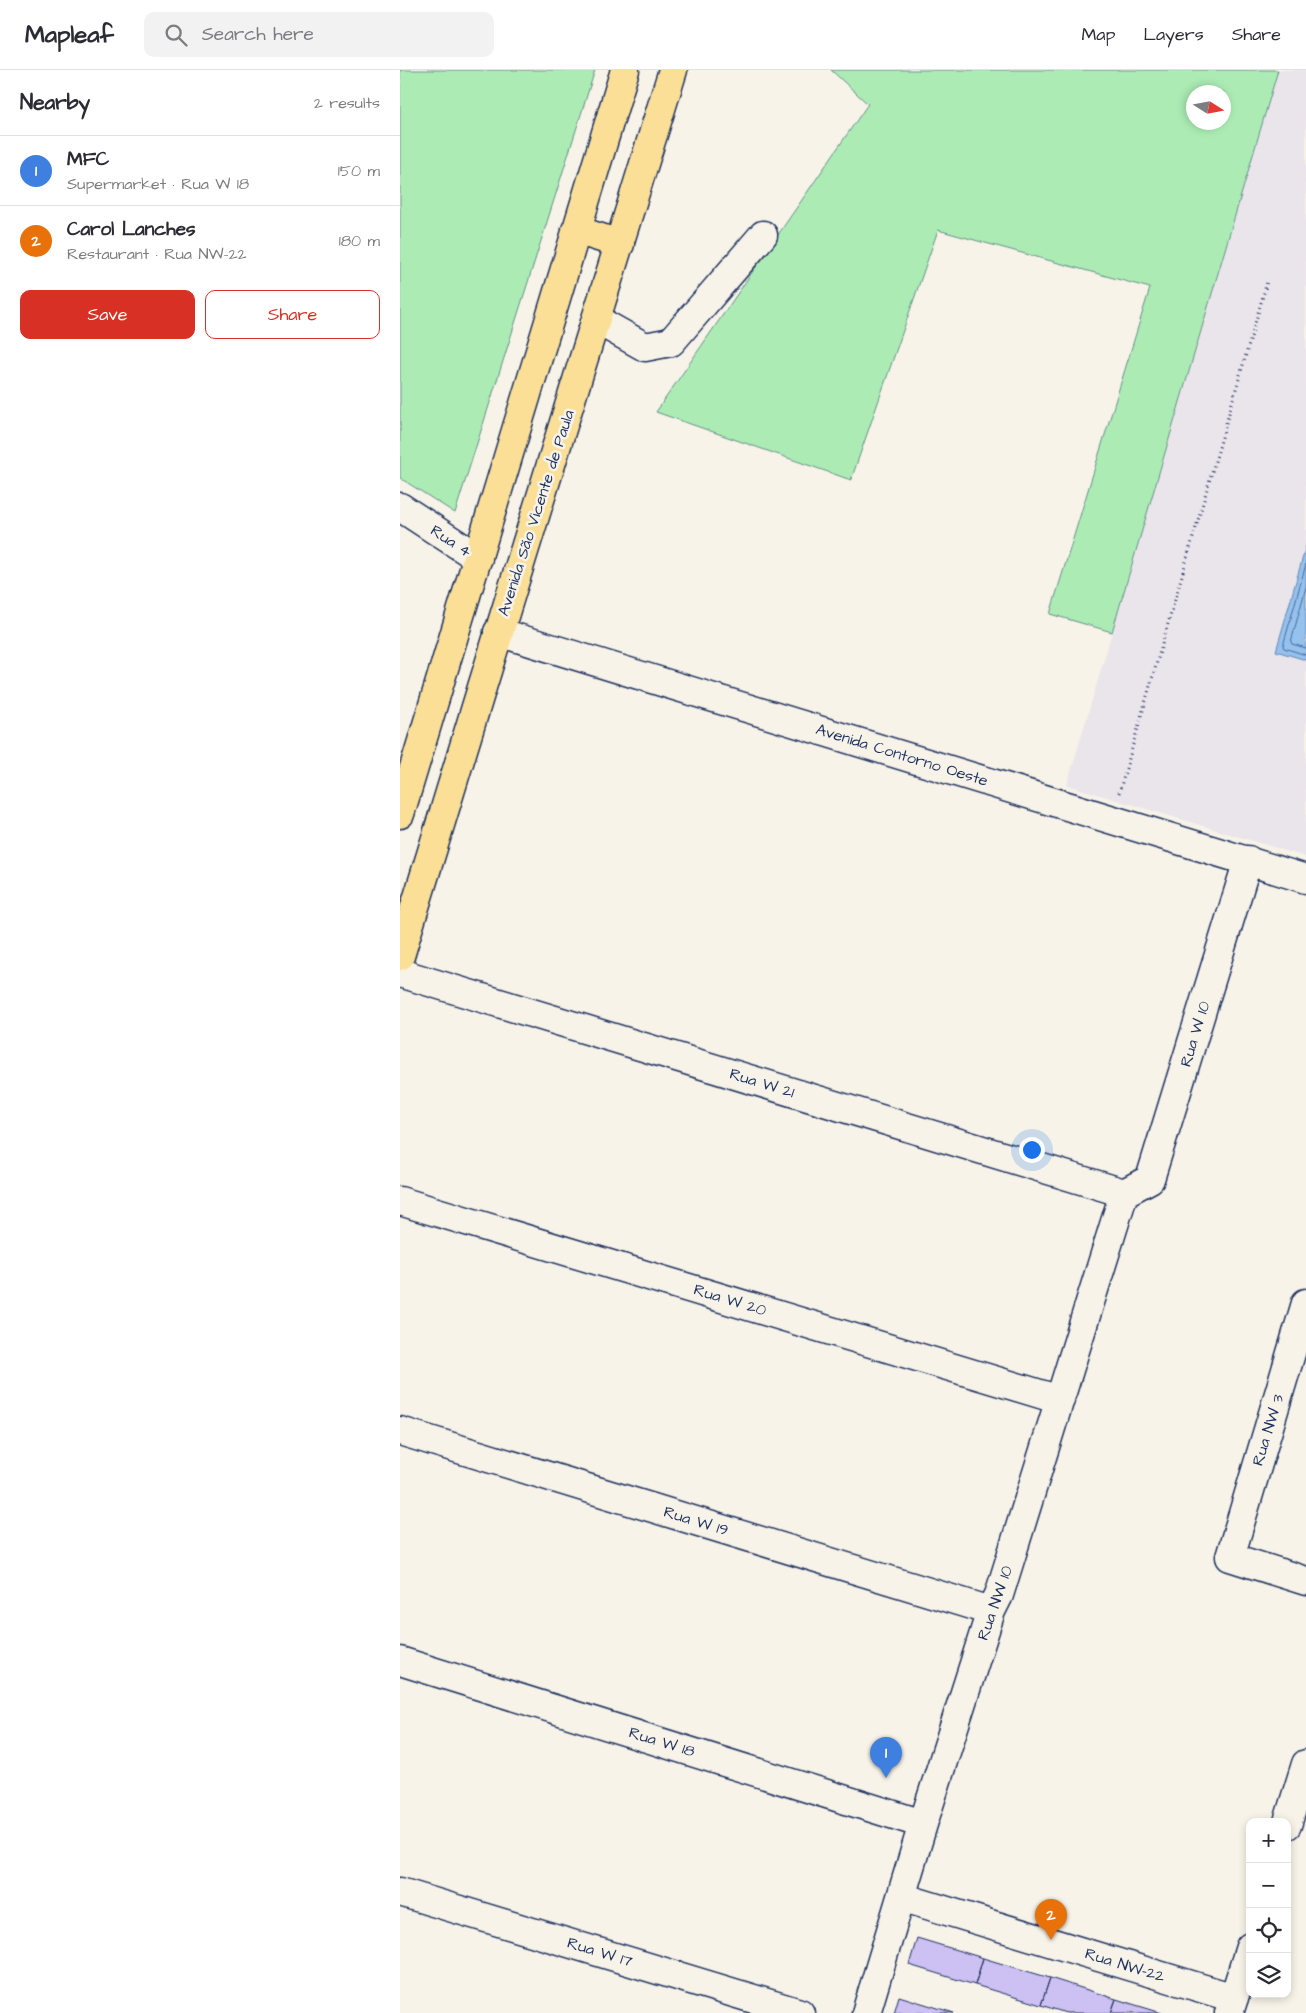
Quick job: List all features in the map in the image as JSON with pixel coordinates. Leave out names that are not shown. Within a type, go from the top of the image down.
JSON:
[{"type":"main road","points":[[400,814],[625,70]]},
{"type":"main road","name":"Avenida São Vicente de Paula","points":[[400,956],[498,632],[597,320],[673,70]]},
{"type":"main road","points":[[576,230],[620,244]]},
{"type":"street","points":[[597,320],[645,347],[671,342],[763,235]]},
{"type":"street","name":"Rua 4","points":[[400,507],[478,558]]},
{"type":"street","name":"Avenida Contorno Oeste","points":[[498,632],[1306,879]]},
{"type":"street","name":"Rua W 10","points":[[1124,1193],[1150,1179],[1248,860]]},
{"type":"street","name":"Rua W 21","points":[[400,973],[1124,1193]]},
{"type":"street","name":"Rua NW 10","points":[[866,2013],[923,1824],[992,1611],[999,1595],[1124,1193]]},
{"type":"street","name":"Rua W 20","points":[[400,1201],[1060,1400]]},
{"type":"street","name":"Rua NW 3","points":[[1306,1303],[1230,1558],[1306,1581]]},
{"type":"street","name":"Rua W 19","points":[[400,1431],[992,1611]]},
{"type":"street","name":"Rua W 18","points":[[400,1661],[923,1824]]},
{"type":"street","points":[[1289,1818],[1306,1764]]},
{"type":"street","name":"Rua W 17","points":[[400,1892],[800,2013]]},
{"type":"street","name":"Rua NW-22","points":[[901,1897],[1232,2005]]},
{"type":"street","points":[[1232,2005],[1248,1953]]},
{"type":"path","points":[[1112,819],[1266,282]]},
{"type":"shaded area","points":[[1278,70],[1306,70],[1306,857],[1067,785]]},
{"type":"green space","points":[[400,70],[595,70],[455,513],[400,478]]},
{"type":"green space","points":[[831,70],[1278,70],[1112,632],[1050,614],[1150,288],[938,230],[851,480],[656,412],[868,104]]},
{"type":"water","points":[[1306,546],[1306,660],[1276,651]]},
{"type":"building","points":[[917,1938],[983,1958],[975,1985],[909,1965]]},
{"type":"building","points":[[983,1958],[1050,1978],[1041,2005],[975,1985]]},
{"type":"building","points":[[1050,1978],[1116,1999],[1111,2013],[1066,2013],[1041,2005]]},
{"type":"building","points":[[899,1996],[954,2013],[894,2013]]},
{"type":"building","points":[[1116,1999],[1162,2013],[1111,2013]]},
{"type":"place","name":"MFC","points":[[886,1778]]},
{"type":"place","name":"Carol Lanches","points":[[1051,1940]]}]
